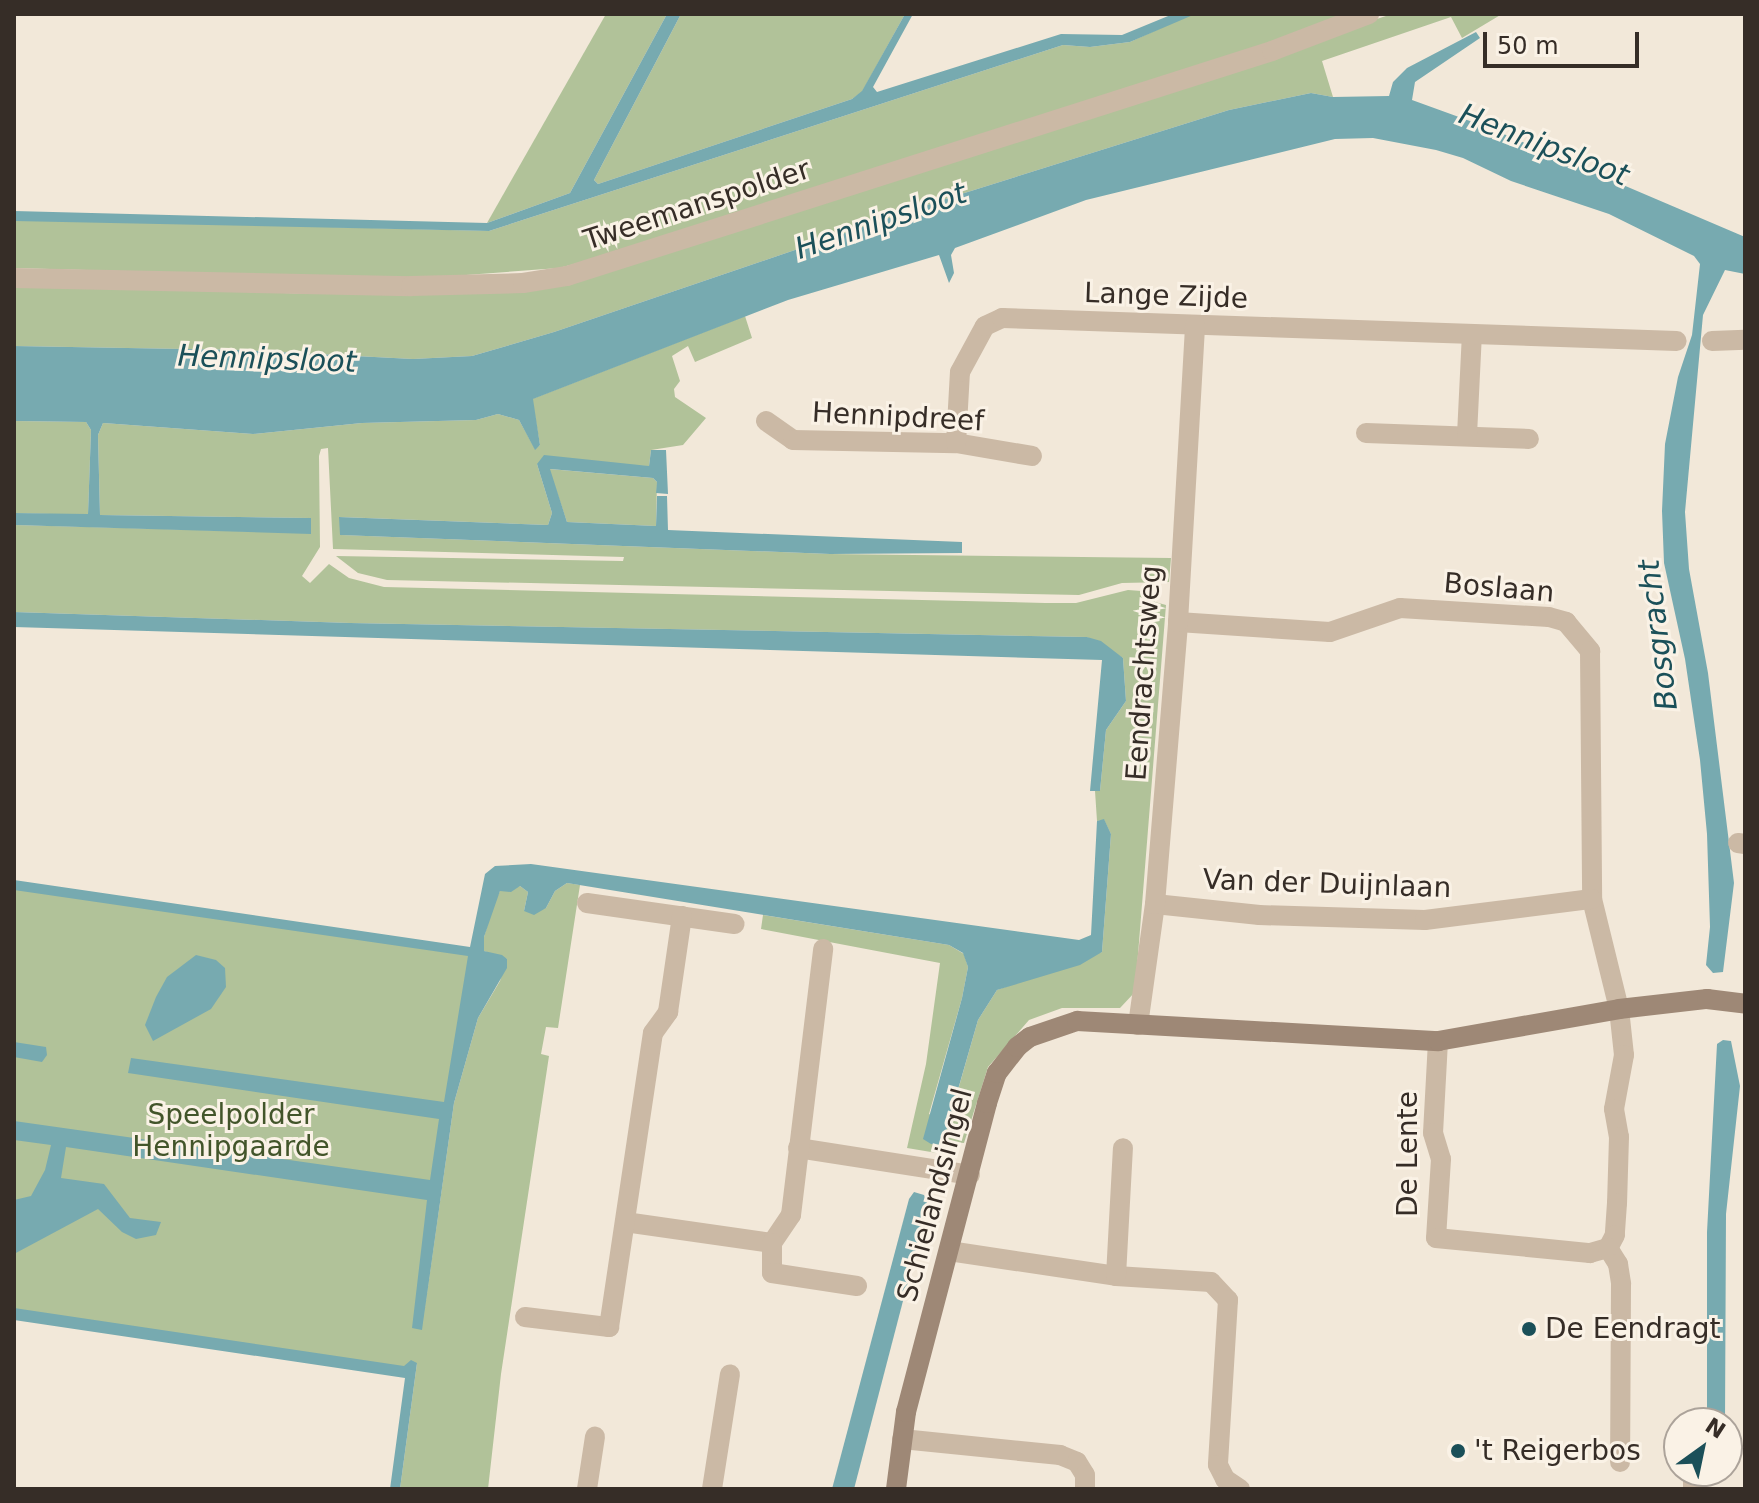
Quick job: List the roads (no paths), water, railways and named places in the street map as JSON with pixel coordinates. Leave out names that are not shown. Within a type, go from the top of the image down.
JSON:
[{"type":"street","name":"Tweemanspolder","points":[[14,278],[411,286],[523,283],[567,276],[1272,51],[1369,14]]},
{"type":"street","name":"Lange Zijde","points":[[956,443],[960,372],[985,326],[993,320],[1677,341]]},
{"type":"street","name":"Eendrachtsweg","points":[[1138,1025],[1155,904],[1178,622],[1195,325]]},
{"type":"street","points":[[1467,435],[1472,334]]},
{"type":"street","points":[[1712,341],[1745,340]]},
{"type":"street","name":"Hennipdreef","points":[[766,421],[793,440],[956,443],[1032,456]]},
{"type":"street","points":[[1366,433],[1529,439]]},
{"type":"street","name":"Boslaan","points":[[1178,622],[1330,632],[1400,608],[1549,617],[1566,622],[1590,651],[1592,899],[1619,1009],[1624,1055],[1614,1109],[1619,1137],[1615,1235],[1608,1248]]},
{"type":"street","name":"Van der Duijnlaan","points":[[1155,904],[1259,915],[1425,920],[1592,899]]},
{"type":"street","points":[[587,903],[735,924]]},
{"type":"street","points":[[525,1317],[609,1327],[653,1033],[668,1012],[682,916]]},
{"type":"street","points":[[823,949],[791,1215],[772,1243],[772,1273],[857,1286]]},
{"type":"street","name":"Schielandsingel","points":[[896,1489],[902,1439],[997,1073],[1017,1047],[1043,1031],[1077,1021],[1438,1041],[1619,1009],[1707,999],[1745,1004]]},
{"type":"street","name":"De Lente","points":[[1438,1041],[1433,1133],[1441,1159],[1436,1238],[1590,1253],[1608,1248]]},
{"type":"street","points":[[798,1148],[970,1175]]},
{"type":"street","points":[[1116,1276],[1123,1148]]},
{"type":"street","points":[[625,1222],[772,1243]]},
{"type":"street","points":[[1608,1248],[1618,1264],[1621,1284],[1620,1462]]},
{"type":"street","points":[[949,1251],[1116,1276],[1211,1282],[1228,1300],[1218,1465],[1225,1479],[1240,1489]]},
{"type":"street","points":[[712,1489],[730,1374]]},
{"type":"street","points":[[587,1489],[595,1437]]},
{"type":"street","points":[[902,1439],[1060,1455],[1077,1462],[1085,1475],[1085,1489]]},
{"type":"water","points":[[667,14],[681,14],[594,180],[598,184],[852,99],[862,91],[905,14],[913,14],[873,87],[877,92],[1061,34],[1122,35],[1173,14],[1193,15],[1130,42],[1090,47],[1063,45],[489,231],[14,221],[14,211],[487,223],[570,193]]},
{"type":"water","name":"Hennipsloot","points":[[1476,32],[1480,38],[1415,82],[1412,100],[1492,129],[1745,237],[1745,274],[1725,270],[1703,315],[1685,512],[1689,569],[1708,673],[1734,883],[1723,972],[1713,973],[1706,965],[1710,927],[1707,834],[1700,760],[1685,659],[1664,563],[1662,511],[1665,444],[1678,377],[1692,335],[1700,264],[1694,256],[1609,214],[1511,181],[1463,158],[1436,150],[1373,138],[1335,139],[1086,200],[955,248],[951,255],[954,273],[949,283],[939,255],[788,300],[533,399],[540,445],[535,450],[519,420],[498,414],[476,420],[362,423],[253,434],[103,423],[98,435],[100,515],[311,518],[311,534],[14,525],[14,513],[88,514],[91,430],[86,422],[14,421],[14,346],[241,350],[413,359],[472,356],[554,332],[939,201],[1229,110],[1311,93],[1333,97],[1389,96],[1393,82],[1407,68]]},
{"type":"water","points":[[651,450],[666,450],[668,494],[656,493],[657,482],[653,478],[550,469],[567,522],[656,526],[657,496],[667,496],[668,530],[962,542],[962,553],[830,554],[340,535],[339,517],[548,525],[552,513],[537,464],[544,455],[649,466]]},
{"type":"water","points":[[14,612],[350,623],[1087,637],[1101,641],[1123,658],[1126,701],[1106,730],[1100,791],[1090,791],[1102,660],[14,627]]},
{"type":"water","points":[[1104,819],[1111,834],[1102,952],[1080,965],[997,990],[978,1020],[942,1145],[923,1139],[962,998],[968,967],[963,953],[949,945],[567,883],[555,891],[546,908],[534,915],[524,911],[528,892],[520,886],[511,892],[500,891],[484,937],[484,951],[502,955],[507,959],[507,968],[478,1018],[454,1103],[422,1330],[412,1328],[427,1200],[66,1147],[61,1178],[104,1184],[130,1218],[161,1222],[156,1235],[136,1239],[122,1232],[98,1209],[14,1254],[14,1200],[31,1196],[45,1170],[51,1145],[14,1140],[14,1121],[430,1180],[439,1119],[128,1073],[131,1058],[444,1102],[468,956],[14,890],[14,880],[470,947],[485,874],[495,866],[531,864],[1079,940],[1091,935],[1097,821]]},
{"type":"water","points":[[196,955],[216,960],[225,968],[226,987],[211,1009],[153,1041],[145,1025],[156,997],[167,977]]},
{"type":"water","points":[[1723,1040],[1731,1041],[1740,1086],[1726,1214],[1725,1407],[1707,1407],[1707,1232],[1717,1044]]},
{"type":"water","points":[[14,1042],[46,1047],[47,1055],[42,1062],[14,1057]]},
{"type":"water","points":[[914,1192],[924,1195],[928,1205],[854,1489],[832,1489],[909,1199]]},
{"type":"water","points":[[14,1308],[404,1366],[411,1360],[417,1363],[400,1489],[390,1489],[405,1378],[14,1320]]},
{"type":"place","name":"De Eendragt","points":[[1529,1329]]},
{"type":"place","name":"'t Reigerbos","points":[[1458,1451]]},
{"type":"water label","name":"Bosgracht","points":[[1658,635]]},
{"type":"park label","name":"Speelpolder Hennipgaarde","points":[[231,1131]]}]
